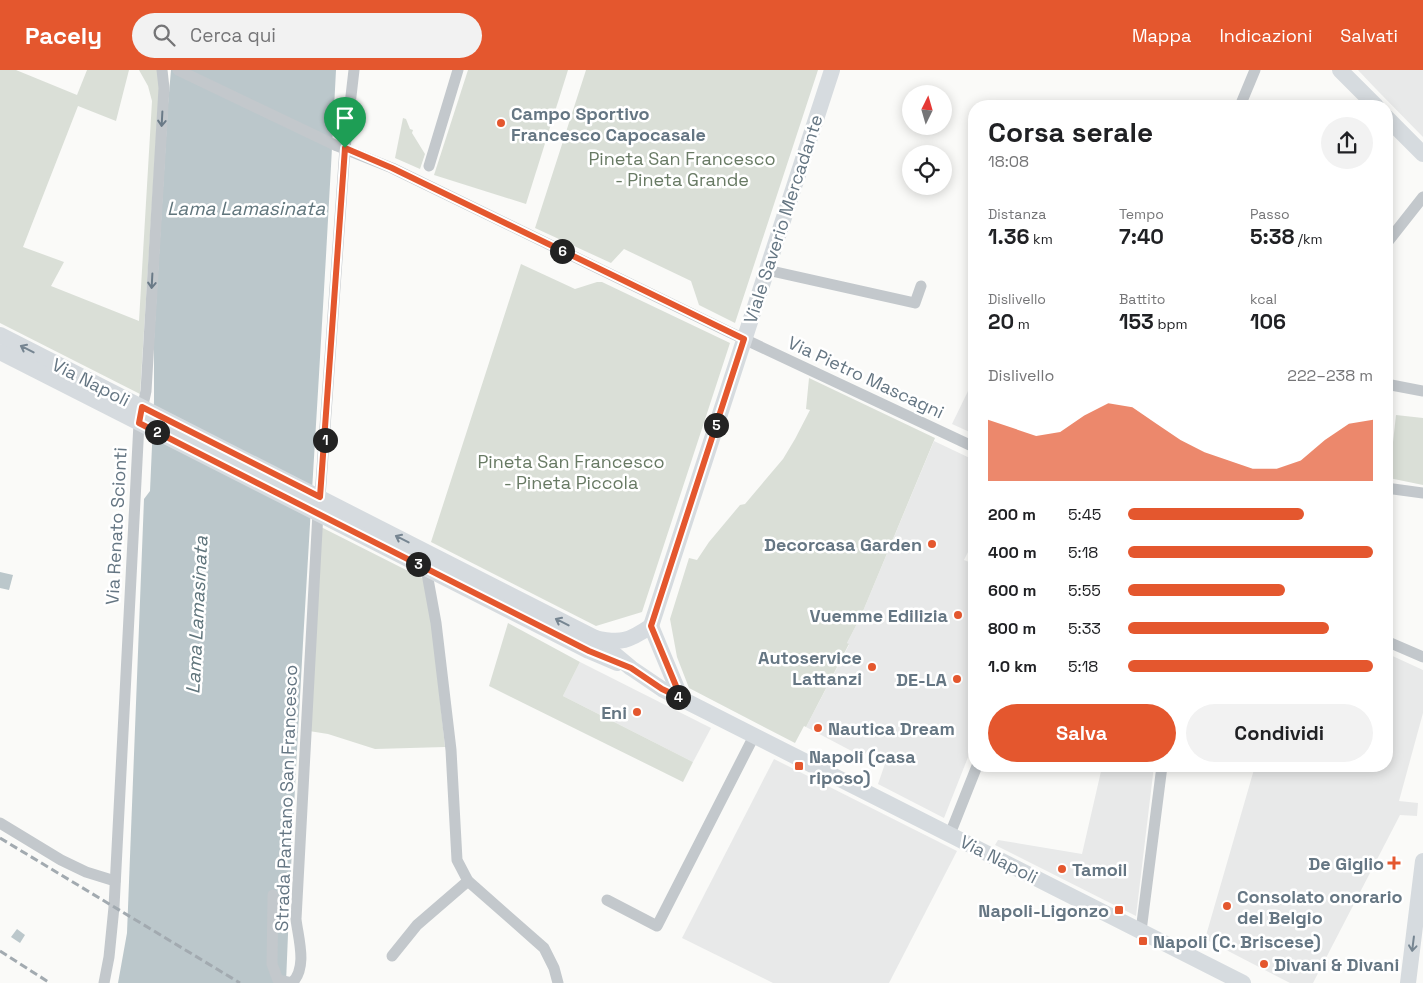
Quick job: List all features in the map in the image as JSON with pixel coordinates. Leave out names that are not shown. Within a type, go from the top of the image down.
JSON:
[{"type":"main road","name":"Viale Saverio Mercadante","points":[[651,626],[832,70]]},
{"type":"main road","points":[[1340,70],[1370,100]]},
{"type":"main road","points":[[1393,124],[1423,154]]},
{"type":"main road","name":"Via Napoli","points":[[0,336],[144,417]]},
{"type":"main road","name":"Via Napoli","points":[[0,352],[144,417],[319,505],[595,638],[631,668],[662,689],[1243,983]]},
{"type":"main road","name":"Via Napoli","points":[[319,505],[426,568],[589,651],[631,668]]},
{"type":"main road","points":[[595,638],[614,642],[639,634],[651,626],[681,698]]},
{"type":"main road","points":[[1408,983],[1423,861]]},
{"type":"street","name":"Via Renato Scionti","points":[[104,983],[109,957],[115,881],[164,88],[162,70]]},
{"type":"street","name":"Via Pietro Mascagni","points":[[178,70],[342,147],[392,168],[968,445]]},
{"type":"street","points":[[319,505],[342,147],[354,70]]},
{"type":"street","points":[[429,166],[458,70]]},
{"type":"street","points":[[1242,100],[1254,70]]},
{"type":"street","points":[[1393,235],[1423,197]]},
{"type":"street","points":[[767,270],[916,303],[921,286]]},
{"type":"street","points":[[1393,385],[1423,391]]},
{"type":"street","points":[[1393,489],[1423,493]]},
{"type":"street","name":"Strada Pantano San Francesco","points":[[273,895],[272,964],[278,980],[292,983],[297,977],[301,964],[296,919],[319,505]]},
{"type":"street","points":[[426,568],[436,623],[451,750],[457,860],[468,881],[544,948],[554,968],[558,983]]},
{"type":"street","points":[[1393,644],[1423,657]]},
{"type":"street","points":[[607,900],[657,926],[754,736]]},
{"type":"street","points":[[950,834],[975,772]]},
{"type":"street","points":[[1141,931],[1161,772]]},
{"type":"street","points":[[0,823],[61,860],[86,872],[115,881]]},
{"type":"street","points":[[392,956],[417,925],[468,881]]},
{"type":"shaded area","points":[[1358,70],[1423,70],[1423,137],[1393,106],[1393,100],[1387,100]]},
{"type":"shaded area","points":[[968,391],[968,431],[952,424]]},
{"type":"shaded area","points":[[934,441],[968,457],[968,552],[964,560],[968,562],[968,757],[944,818],[878,784],[886,761],[867,751],[863,757],[806,727],[849,645],[847,643],[861,616]]},
{"type":"shaded area","points":[[1393,656],[1423,670],[1423,713],[1399,801],[1418,803],[1417,816],[1400,815],[1313,983],[1290,983],[1205,939],[1253,772],[1393,772]]},
{"type":"shaded area","name":"Eni","points":[[580,662],[711,728],[693,762],[563,696]]},
{"type":"shaded area","points":[[774,759],[957,851],[889,983],[773,983],[682,938]]},
{"type":"shaded area","points":[[1101,772],[1153,772],[1136,916],[995,845],[998,840],[1082,854]]},
{"type":"green space","points":[[0,70],[16,70],[77,95],[87,70],[129,70],[116,121],[78,106],[23,247],[64,262],[51,286],[139,321],[152,101],[148,86],[139,70],[158,70],[160,78],[140,394],[0,323]]},
{"type":"green space","name":"Campo Sportivo Francesco Capocasale","points":[[468,70],[568,70],[526,204],[434,175]]},
{"type":"green space","name":"Pineta San Francesco - Pineta Grande","points":[[586,70],[818,70],[735,323],[699,305],[691,281],[624,249],[611,263],[535,228]]},
{"type":"green space","points":[[403,118],[406,119],[410,129],[413,130],[412,133],[425,154],[420,169],[395,158]]},
{"type":"green space","name":"Pineta San Francesco - Pineta Piccola","points":[[521,264],[575,289],[602,282],[730,343],[642,612],[596,626],[431,542]]},
{"type":"green space","points":[[809,378],[935,438],[861,616],[847,643],[849,644],[806,727],[804,726],[795,743],[689,688],[677,657],[670,619],[689,558],[697,560],[709,542],[740,505],[745,504],[783,459],[795,439],[810,410],[806,409]]},
{"type":"green space","points":[[1396,415],[1423,418],[1423,485],[1393,479],[1393,442]]},
{"type":"green space","points":[[319,526],[424,579],[432,622],[445,747],[375,749],[328,734],[309,731]]},
{"type":"green space","points":[[508,623],[580,662],[563,696],[693,762],[683,782],[489,686]]},
{"type":"water","name":"Lama Lamasinata","points":[[171,70],[336,70],[297,754],[286,983],[118,983],[127,933],[144,499],[150,491],[154,401],[154,339]]},
{"type":"water","points":[[0,572],[13,575],[9,590],[0,588]]},
{"type":"water","points":[[17,929],[25,935],[20,943],[11,937]]},
{"type":"railway","points":[[0,838],[240,983]]},
{"type":"railway","points":[[0,951],[50,983]]},
{"type":"place","name":"Campo Sportivo Francesco Capocasale","points":[[501,123]]},
{"type":"place","name":"Decorcasa Garden","points":[[932,544]]},
{"type":"place","name":"Vuemme Edilizia","points":[[958,615]]},
{"type":"place","name":"Autoservice Lattanzi","points":[[872,667]]},
{"type":"place","name":"DE-LA","points":[[957,679]]},
{"type":"place","name":"Eni","points":[[637,712]]},
{"type":"place","name":"Nautica Dream","points":[[818,728]]},
{"type":"place","name":"Napoli (casa riposo)","points":[[799,766]]},
{"type":"place","name":"De Giglio","points":[[1394,863]]},
{"type":"place","name":"Tamoil","points":[[1062,869]]},
{"type":"place","name":"Consolato onorario del Belgio","points":[[1227,906]]},
{"type":"place","name":"Napoli-Ligonzo","points":[[1119,910]]},
{"type":"place","name":"Napoli (C. Briscese)","points":[[1143,941]]},
{"type":"place","name":"Divani & Divani","points":[[1264,964]]},
{"type":"route","points":[[345,148],[392,168],[744,339],[651,626],[681,698],[662,689],[631,668],[589,651],[318,512],[139,423],[142,407],[320,497],[345,148]]}]
